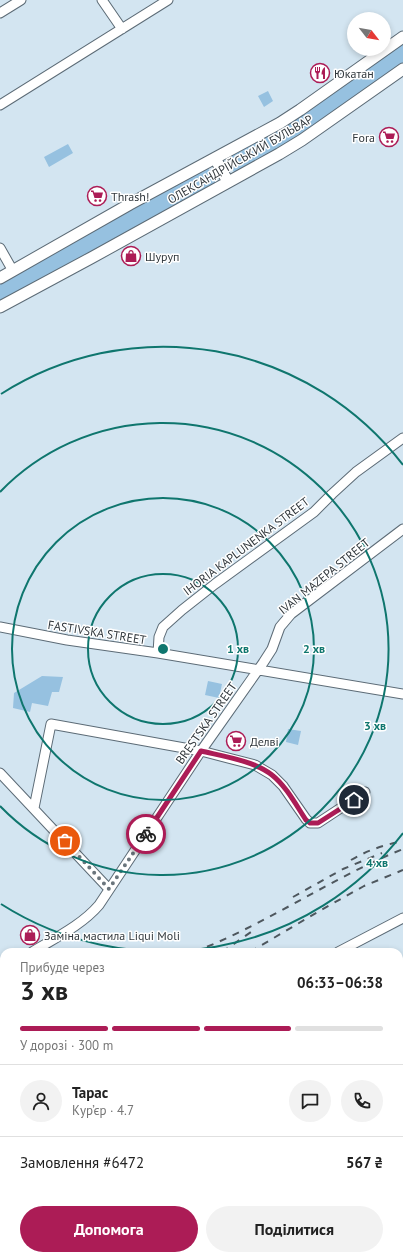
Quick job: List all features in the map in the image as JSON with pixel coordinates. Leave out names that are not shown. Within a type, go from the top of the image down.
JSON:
[{"type":"main road","name":"ОЛЕКСАНДРІЙСЬКИЙ БУЛЬВАР","points":[[0,278],[130,204],[295,114],[403,37]]},
{"type":"main road","name":"ОЛЕКСАНДРІЙСЬКИЙ БУЛЬВАР","points":[[0,307],[302,140],[403,69]]},
{"type":"main road","points":[[215,158],[228,182]]},
{"type":"street","points":[[0,13],[21,0]]},
{"type":"street","points":[[102,0],[122,29]]},
{"type":"street","points":[[0,105],[168,0]]},
{"type":"street","points":[[0,248],[13,271]]},
{"type":"street","name":"IHORIA KAPLUNENKA STREET","points":[[158,654],[159,637],[163,627],[182,610],[215,584],[314,512],[356,472],[403,438]]},
{"type":"street","name":"IVAN MAZEPA STREET","points":[[258,671],[272,649],[280,627],[291,614],[403,529]]},
{"type":"street","name":"FASTIVSKA STREET","points":[[0,627],[67,640],[403,694]]},
{"type":"street","name":"BRESTSKA STREET","points":[[39,948],[81,922],[91,914],[201,751],[258,671]]},
{"type":"street","points":[[34,808],[51,724],[201,751],[255,765],[272,775],[283,786],[306,820],[310,823],[318,823],[365,792]]},
{"type":"street","points":[[0,773],[109,889]]},
{"type":"street","points":[[346,948],[403,918]]},
{"type":"shaded area","points":[[403,43],[403,64],[301,136],[235,174],[226,158],[298,118],[385,56],[391,56],[391,52]]},
{"type":"shaded area","points":[[268,91],[273,101],[264,107],[258,96]]},
{"type":"shaded area","points":[[68,144],[73,153],[49,167],[44,157]]},
{"type":"shaded area","points":[[208,168],[217,185],[0,302],[0,282]]},
{"type":"shaded area","points":[[42,676],[63,677],[59,692],[52,692],[48,706],[32,703],[30,712],[13,708],[14,693]]},
{"type":"shaded area","points":[[208,681],[222,684],[219,698],[205,695]]},
{"type":"shaded area","points":[[288,729],[301,731],[298,745],[286,742]]},
{"type":"railway","points":[[351,860],[376,848],[403,841]]},
{"type":"railway","points":[[204,948],[273,915],[350,873],[403,849]]},
{"type":"railway","points":[[293,897],[343,869],[382,853]]},
{"type":"railway","points":[[257,948],[364,886],[403,870]]},
{"type":"railway","points":[[228,948],[251,932]]},
{"type":"way so far","points":[[65,841],[109,889],[146,834]]},
{"type":"place","name":"Юкатан","points":[[320,73]]},
{"type":"place","name":"Fora","points":[[389,137]]},
{"type":"place","name":"Thrash!","points":[[97,196]]},
{"type":"place","name":"Шуруп","points":[[131,256]]},
{"type":"place","name":"Делві","points":[[236,741]]},
{"type":"place","name":"Заміна мастила Liqui Moli","points":[[30,935]]},
{"type":"route","points":[[146,834],[201,751],[255,765],[272,775],[283,786],[306,820],[310,823],[318,823],[354,800]]}]
